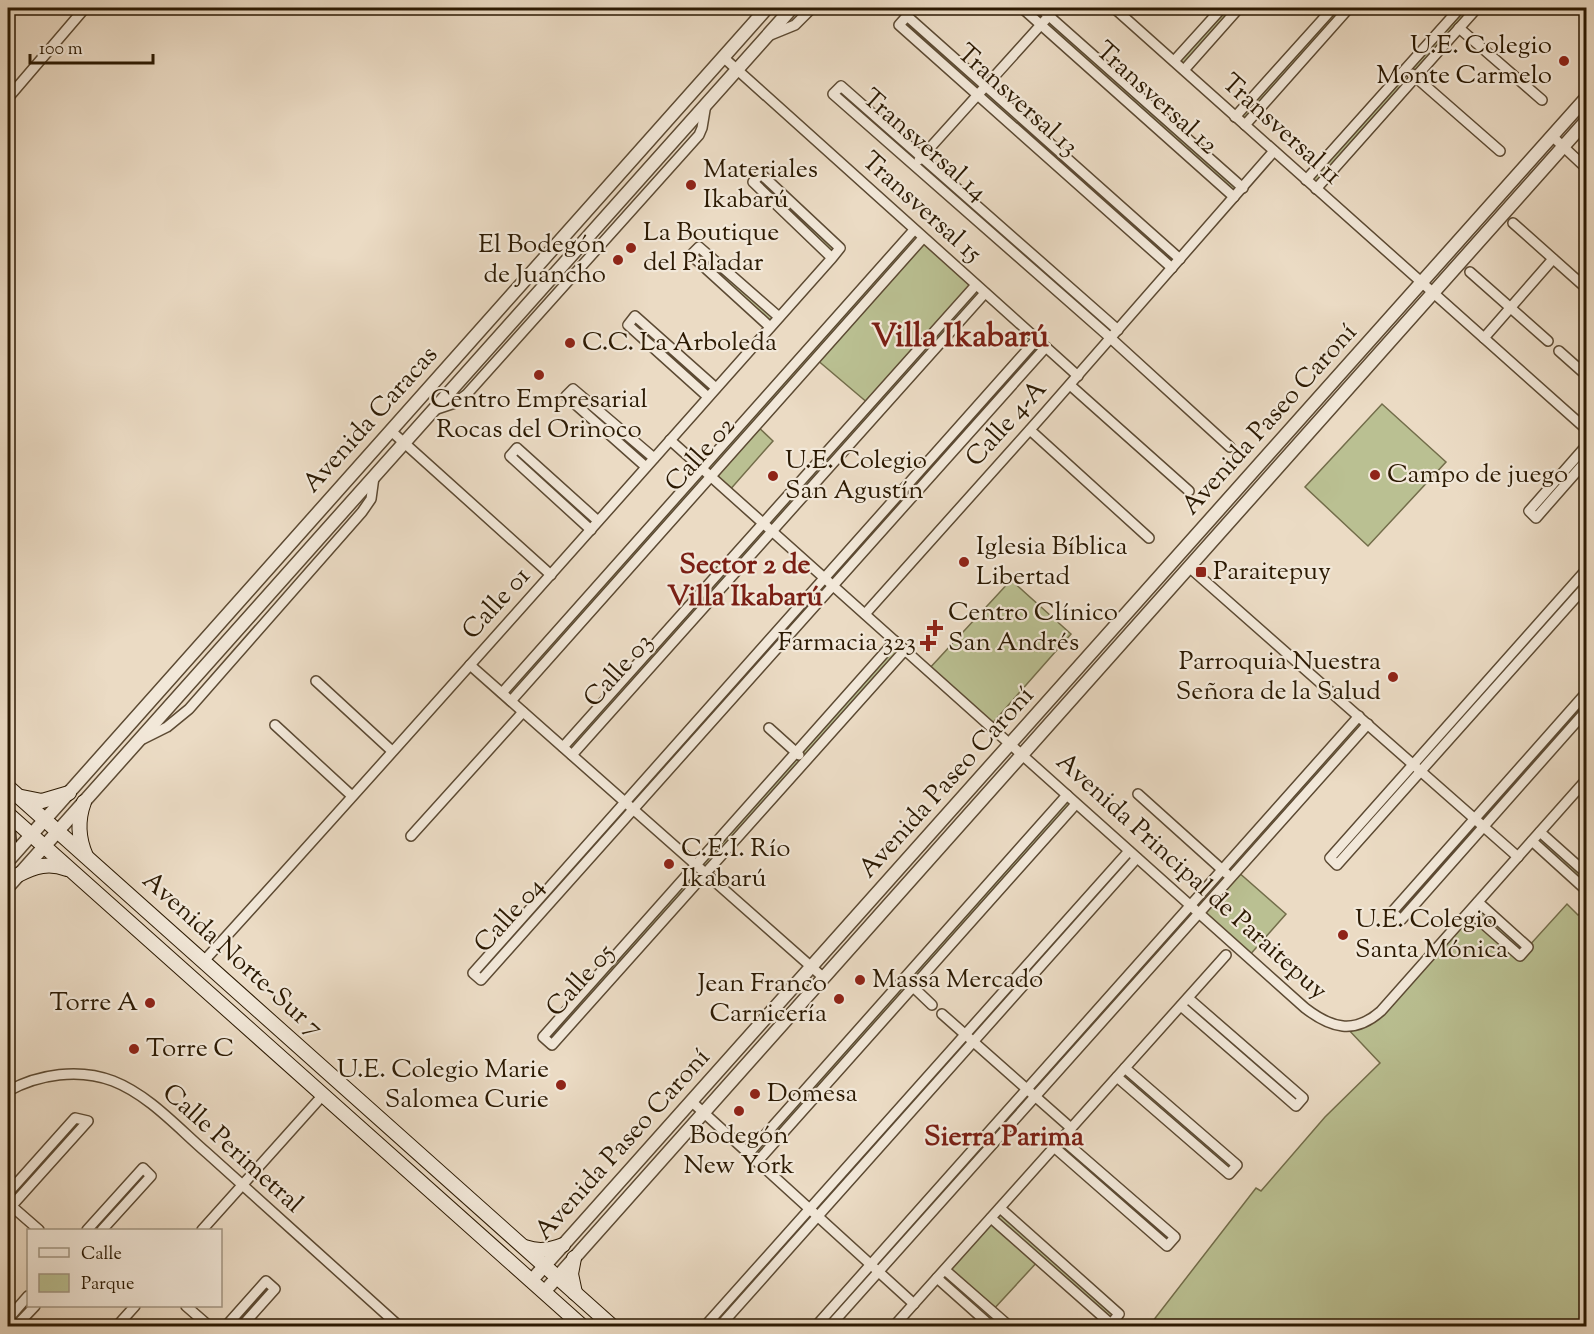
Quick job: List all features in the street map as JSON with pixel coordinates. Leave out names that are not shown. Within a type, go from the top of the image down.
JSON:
[{"type":"main road","points":[[12,791],[42,801],[69,793]]},
{"type":"main road","name":"Avenida Norte-Sur 7","points":[[12,791],[612,1326]]},
{"type":"main road","points":[[84,802],[79,830],[82,848],[87,858]]},
{"type":"main road","name":"Avenida Norte-Sur 7","points":[[8,814],[582,1326]]},
{"type":"main road","points":[[8,828],[8,859]]},
{"type":"main road","points":[[18,875],[40,865],[71,870]]},
{"type":"main road","points":[[520,1245],[536,1251],[545,1251],[563,1245]]},
{"type":"main road","points":[[574,1258],[571,1278],[576,1294]]},
{"type":"street","points":[[8,98],[86,8]]},
{"type":"street","name":"Avenida Caracas","points":[[8,859],[766,8]]},
{"type":"street","name":"Avenida Caracas","points":[[8,887],[792,8]]},
{"type":"street","name":"Avenida Caracas","points":[[766,37],[795,25],[812,8]]},
{"type":"street","name":"Transversal 12","points":[[1022,8],[1234,197]]},
{"type":"street","name":"Transversal 12","points":[[1040,8],[1243,188]]},
{"type":"street","points":[[915,165],[1056,8]]},
{"type":"street","name":"Transversal 11","points":[[1114,8],[1125,11],[1174,61],[1235,117],[1587,429]]},
{"type":"street","points":[[1245,125],[1349,8]]},
{"type":"street","points":[[1306,180],[1460,8]]},
{"type":"street","points":[[1316,189],[1477,8]]},
{"type":"street","points":[[1174,61],[1230,9]]},
{"type":"street","points":[[1184,70],[1230,9]]},
{"type":"street","points":[[1235,117],[1332,9],[1340,18]]},
{"type":"street","name":"Transversal 13","points":[[1172,268],[899,25],[907,16],[1180,259]]},
{"type":"street","points":[[1447,22],[1542,100]]},
{"type":"street","points":[[1429,43],[1438,51]]},
{"type":"street","name":"Transversal 15","points":[[723,57],[1078,376]]},
{"type":"street","points":[[1406,69],[1500,150]]},
{"type":"street","name":"Transversal 14","points":[[1118,330],[841,86],[833,94],[1060,293],[1230,447]]},
{"type":"street","name":"Avenida Paseo Caroní","points":[[531,1281],[1587,98]]},
{"type":"street","points":[[1137,110],[1145,101]]},
{"type":"street","name":"Avenida Paseo Caroní","points":[[544,1292],[1587,121]]},
{"type":"street","points":[[1027,138],[1035,130]]},
{"type":"street","points":[[1552,136],[1587,168]]},
{"type":"street","name":"Calle 4-A","points":[[865,614],[1078,376],[1274,151]]},
{"type":"street","points":[[1073,179],[1081,171]]},
{"type":"street","name":"Calle 01","points":[[203,962],[551,575],[646,466],[832,258],[840,248],[761,174],[753,182],[832,258]]},
{"type":"street","points":[[973,217],[980,209]]},
{"type":"street","points":[[1513,223],[1587,288]]},
{"type":"street","name":"Calle 02","points":[[502,693],[914,230]]},
{"type":"street","name":"Calle 02","points":[[511,701],[923,238]]},
{"type":"street","points":[[1012,252],[1020,244]]},
{"type":"street","points":[[770,327],[691,255],[699,247],[779,317]]},
{"type":"street","points":[[1484,338],[1553,259]]},
{"type":"street","points":[[1470,272],[1548,341]]},
{"type":"street","points":[[876,273],[885,280]]},
{"type":"street","name":"Calle 03","points":[[563,747],[976,285]]},
{"type":"street","points":[[1060,293],[1067,285]]},
{"type":"street","name":"Calle 03","points":[[572,755],[985,293]]},
{"type":"street","points":[[708,397],[628,325],[635,316],[716,388]]},
{"type":"street","name":"Calle 04","points":[[1037,339],[624,801],[474,973],[481,980],[1046,347]]},
{"type":"street","points":[[806,351],[816,358]]},
{"type":"street","points":[[1559,351],[1587,375]]},
{"type":"street","points":[[1070,385],[1189,491]]},
{"type":"street","points":[[646,466],[566,396],[573,388],[654,458]]},
{"type":"street","points":[[870,404],[879,412]]},
{"type":"street","points":[[1030,430],[1149,538]]},
{"type":"street","points":[[391,431],[551,575]]},
{"type":"street","name":"Avenida Principal de Paraitepuy","points":[[669,440],[1315,1016],[1330,1024],[1345,1026],[1360,1024],[1375,1016],[1587,780]]},
{"type":"street","points":[[1587,446],[1529,511],[1536,518],[1587,461]]},
{"type":"street","points":[[591,530],[510,456],[517,448],[598,521]]},
{"type":"street","points":[[930,459],[939,467]]},
{"type":"street","points":[[669,506],[678,513]]},
{"type":"street","points":[[1189,567],[1518,857]]},
{"type":"street","points":[[1587,570],[1330,858],[1337,865],[1587,586]]},
{"type":"street","points":[[601,581],[610,589]]},
{"type":"street","points":[[1556,604],[1564,611]]},
{"type":"street","points":[[662,636],[671,643]]},
{"type":"street","name":"Calle 05","points":[[895,641],[543,1037],[552,1045],[905,650]]},
{"type":"street","points":[[470,665],[824,978]]},
{"type":"street","points":[[520,673],[528,681]]},
{"type":"street","points":[[316,681],[392,751]]},
{"type":"street","points":[[724,690],[734,698]]},
{"type":"street","points":[[1587,693],[1392,912],[1401,920],[1587,711]]},
{"type":"street","points":[[411,836],[523,712]]},
{"type":"street","points":[[816,1326],[1359,716]]},
{"type":"street","points":[[586,720],[596,729]]},
{"type":"street","points":[[830,1326],[1368,724]]},
{"type":"street","points":[[275,725],[352,796]]},
{"type":"street","points":[[769,728],[805,761]]},
{"type":"street","points":[[669,752],[678,760]]},
{"type":"street","points":[[1138,794],[1231,878]]},
{"type":"street","points":[[748,1154],[1067,795]]},
{"type":"street","points":[[757,1162],[1076,804]]},
{"type":"street","points":[[1275,810],[1284,817]]},
{"type":"street","points":[[1540,832],[1587,873]]},
{"type":"street","points":[[1532,842],[1587,890]]},
{"type":"street","points":[[705,1326],[1129,851]]},
{"type":"street","points":[[720,1326],[1137,858]]},
{"type":"street","points":[[987,885],[996,893]]},
{"type":"street","points":[[1470,912],[1520,957],[1528,947],[1478,902]]},
{"type":"street","points":[[1050,939],[1059,946]]},
{"type":"street","points":[[894,1326],[1226,955]]},
{"type":"street","points":[[903,979],[932,1005]]},
{"type":"street","points":[[1108,998],[1117,1005]]},
{"type":"street","points":[[1181,1006],[1296,1106],[1303,1098],[1188,998]]},
{"type":"street","points":[[942,1014],[1071,1128]]},
{"type":"street","points":[[824,1068],[833,1076]]},
{"type":"street","points":[[1117,1077],[1229,1174],[1237,1165],[1125,1068]]},
{"type":"street","name":"Calle Perimetral","points":[[8,1091],[32,1080],[61,1075],[90,1075],[113,1081],[132,1090],[150,1103],[243,1185],[399,1326]]},
{"type":"street","points":[[203,1229],[322,1095]]},
{"type":"street","points":[[692,1102],[914,1304]]},
{"type":"street","points":[[8,1193],[75,1118],[88,1121],[9,1206],[38,1229]]},
{"type":"street","points":[[890,1120],[898,1127]]},
{"type":"street","points":[[1054,1147],[1167,1246],[1174,1237],[1062,1139]]},
{"type":"street","points":[[88,1229],[143,1168],[151,1176],[103,1229]]},
{"type":"street","points":[[953,1172],[962,1179]]},
{"type":"street","points":[[991,1218],[1111,1324],[1119,1314],[1000,1208]]},
{"type":"street","points":[[945,1270],[1009,1326]]},
{"type":"street","points":[[937,1278],[991,1326]]},
{"type":"street","points":[[226,1326],[266,1281],[275,1289],[242,1326]]},
{"type":"street","points":[[8,1319],[27,1297]]},
{"type":"street","points":[[16,1326],[33,1307]]},
{"type":"street","points":[[117,1326],[130,1307]]},
{"type":"street","points":[[188,1307],[209,1326]]},
{"type":"green space","points":[[1023,8],[1040,8],[1243,188],[1234,197]]},
{"type":"green space","points":[[1222,8],[1239,8],[1183,70],[1174,62]]},
{"type":"green space","points":[[1333,8],[1349,8],[1244,125],[1235,117]]},
{"type":"green space","points":[[1460,8],[1477,8],[1316,189],[1306,180]]},
{"type":"green space","points":[[907,16],[1180,259],[1173,268],[899,25]]},
{"type":"green space","points":[[841,86],[1118,330],[1111,338],[833,94]]},
{"type":"green space","points":[[761,174],[840,248],[833,257],[753,182]]},
{"type":"green space","points":[[914,230],[985,293],[572,755],[563,747],[869,404],[816,359],[756,425],[773,441],[728,492],[711,477],[510,701],[502,693]]},
{"type":"green space","points":[[699,247],[779,317],[770,327],[691,256]]},
{"type":"green space","points":[[635,316],[716,388],[708,397],[628,325]]},
{"type":"green space","points":[[1037,339],[1046,347],[481,980],[474,973]]},
{"type":"green space","points":[[573,389],[653,458],[646,467],[566,396]]},
{"type":"green space","name":"Campo de juego","points":[[1382,404],[1446,462],[1368,546],[1305,487]]},
{"type":"green space","points":[[517,448],[598,521],[590,530],[510,456]]},
{"type":"green space","points":[[1011,580],[1071,634],[990,726],[928,670]]},
{"type":"green space","points":[[895,641],[905,650],[552,1045],[543,1037]]},
{"type":"green space","points":[[1586,693],[1586,711],[1401,920],[1392,912]]},
{"type":"green space","points":[[1359,716],[1368,724],[1237,871],[1286,914],[1248,957],[1199,914],[830,1326],[816,1326]]},
{"type":"green space","points":[[1067,795],[1076,804],[757,1162],[748,1154]]},
{"type":"green space","points":[[1540,832],[1586,873],[1586,890],[1532,841]]},
{"type":"green space","points":[[1129,851],[1137,858],[720,1326],[705,1326]]},
{"type":"green space","points":[[1478,902],[1528,947],[1567,904],[1578,915],[1586,910],[1586,1326],[1149,1326],[1256,1188],[1261,1191],[1325,1117],[1380,1063],[1345,1026],[1368,1020]]},
{"type":"green space","points":[[1125,1068],[1237,1165],[1229,1174],[1117,1077]]},
{"type":"green space","points":[[75,1118],[88,1121],[8,1210],[8,1193]]},
{"type":"green space","points":[[1062,1139],[1175,1237],[1167,1246],[1054,1147]]},
{"type":"green space","points":[[143,1168],[151,1176],[103,1229],[88,1229]]},
{"type":"green space","points":[[1000,1208],[1119,1314],[1111,1324],[1039,1260],[992,1311],[1009,1326],[991,1326],[937,1278]]},
{"type":"green space","points":[[266,1281],[275,1289],[242,1326],[226,1326]]},
{"type":"place","name":"U.E. Colegio Monte Carmelo","points":[[1564,61]]},
{"type":"place","name":"Materiales Ikabarú","points":[[691,185]]},
{"type":"place","name":"La Boutique del Paladar","points":[[631,248]]},
{"type":"place","name":"El Bodegón de Juancho","points":[[618,260]]},
{"type":"place","name":"C.C. La Arboleda","points":[[570,343]]},
{"type":"place","name":"Centro Empresarial Rocas del Orinoco","points":[[539,375]]},
{"type":"place","name":"Campo de juego","points":[[1375,475]]},
{"type":"place","name":"U.E. Colegio San Agustín","points":[[773,476]]},
{"type":"place","name":"Iglesia Bíblica Libertad","points":[[964,562]]},
{"type":"place","name":"Paraitepuy","points":[[1201,572]]},
{"type":"place","name":"Centro Clínico San Andrés","points":[[935,628]]},
{"type":"place","name":"Farmacia 323","points":[[928,643]]},
{"type":"place","name":"Parroquia Nuestra Señora de la Salud","points":[[1393,677]]},
{"type":"place","name":"C.E.I. Río Ikabarú","points":[[669,864]]},
{"type":"place","name":"U.E. Colegio Santa Mónica","points":[[1343,935]]},
{"type":"place","name":"Massa Mercado","points":[[860,980]]},
{"type":"place","name":"Jean Franco Carnicería","points":[[839,999]]},
{"type":"place","name":"Torre A","points":[[150,1003]]},
{"type":"place","name":"Torre C","points":[[134,1049]]},
{"type":"place","name":"U.E. Colegio Marie Salomea Curie","points":[[561,1085]]},
{"type":"place","name":"Domesa","points":[[755,1094]]},
{"type":"place","name":"Bodegón New York","points":[[739,1111]]},
{"type":"district","name":"Villa Ikabarú","points":[[960,338]]},
{"type":"district","name":"Sector 2 de Villa Ikabarú","points":[[745,582]]},
{"type":"district","name":"Sierra Parima","points":[[1004,1138]]}]
